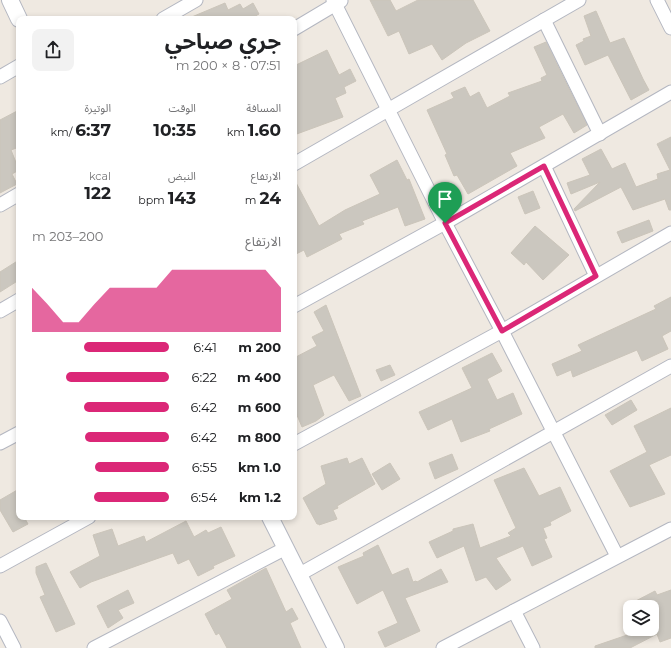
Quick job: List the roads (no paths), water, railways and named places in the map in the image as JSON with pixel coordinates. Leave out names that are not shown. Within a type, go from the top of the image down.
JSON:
[{"type":"street","points":[[10,0],[18,16]]},
{"type":"street","points":[[168,16],[196,0]]},
{"type":"street","points":[[297,162],[579,0]]},
{"type":"street","points":[[657,0],[671,28]]},
{"type":"street","points":[[297,27],[337,1],[388,109],[445,223],[554,431],[617,556]]},
{"type":"street","points":[[544,20],[600,134]]},
{"type":"street","points":[[0,77],[16,68]]},
{"type":"street","points":[[297,304],[445,223],[671,92]]},
{"type":"street","points":[[544,166],[596,276]]},
{"type":"street","points":[[0,205],[16,196]]},
{"type":"street","points":[[297,442],[502,331],[671,233]]},
{"type":"street","points":[[0,311],[16,302]]},
{"type":"street","points":[[300,574],[671,366]]},
{"type":"street","points":[[0,443],[16,435]]},
{"type":"street","points":[[0,566],[84,520]]},
{"type":"street","points":[[272,520],[336,648]]},
{"type":"street","points":[[444,648],[671,529]]},
{"type":"street","points":[[94,648],[286,548]]},
{"type":"street","points":[[514,611],[533,648]]},
{"type":"street","points":[[0,621],[14,648]]}]
